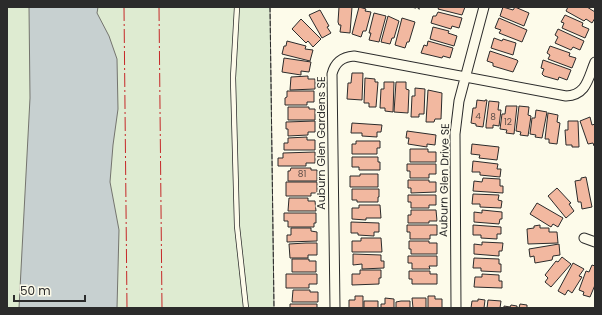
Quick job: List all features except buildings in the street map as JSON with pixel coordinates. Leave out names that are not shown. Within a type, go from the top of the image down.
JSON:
[{"type":"street","name":"Auburn Glen Drive SE","points":[[456,308],[455,134],[459,101],[484,7]]},
{"type":"street","name":"Auburn Glen Gardens SE","points":[[335,308],[332,74],[336,63],[341,59],[354,56],[566,96],[574,96],[579,94],[584,89],[595,62]]},
{"type":"street","points":[[584,238],[595,242]]},
{"type":"lane","points":[[237,7],[233,78],[237,226],[246,308]]},
{"type":"green space","points":[[7,7],[270,7],[274,308],[7,308]]},
{"type":"shaded area","points":[[29,7],[98,7],[97,13],[109,36],[117,59],[118,109],[110,182],[119,230],[117,308],[19,308],[30,98]]},
{"type":"fence","points":[[270,7],[274,308]]},
{"type":"fence","points":[[411,7],[420,9]]},
{"type":"power","points":[[124,7],[127,308]]},
{"type":"power","points":[[159,7],[162,308]]}]
